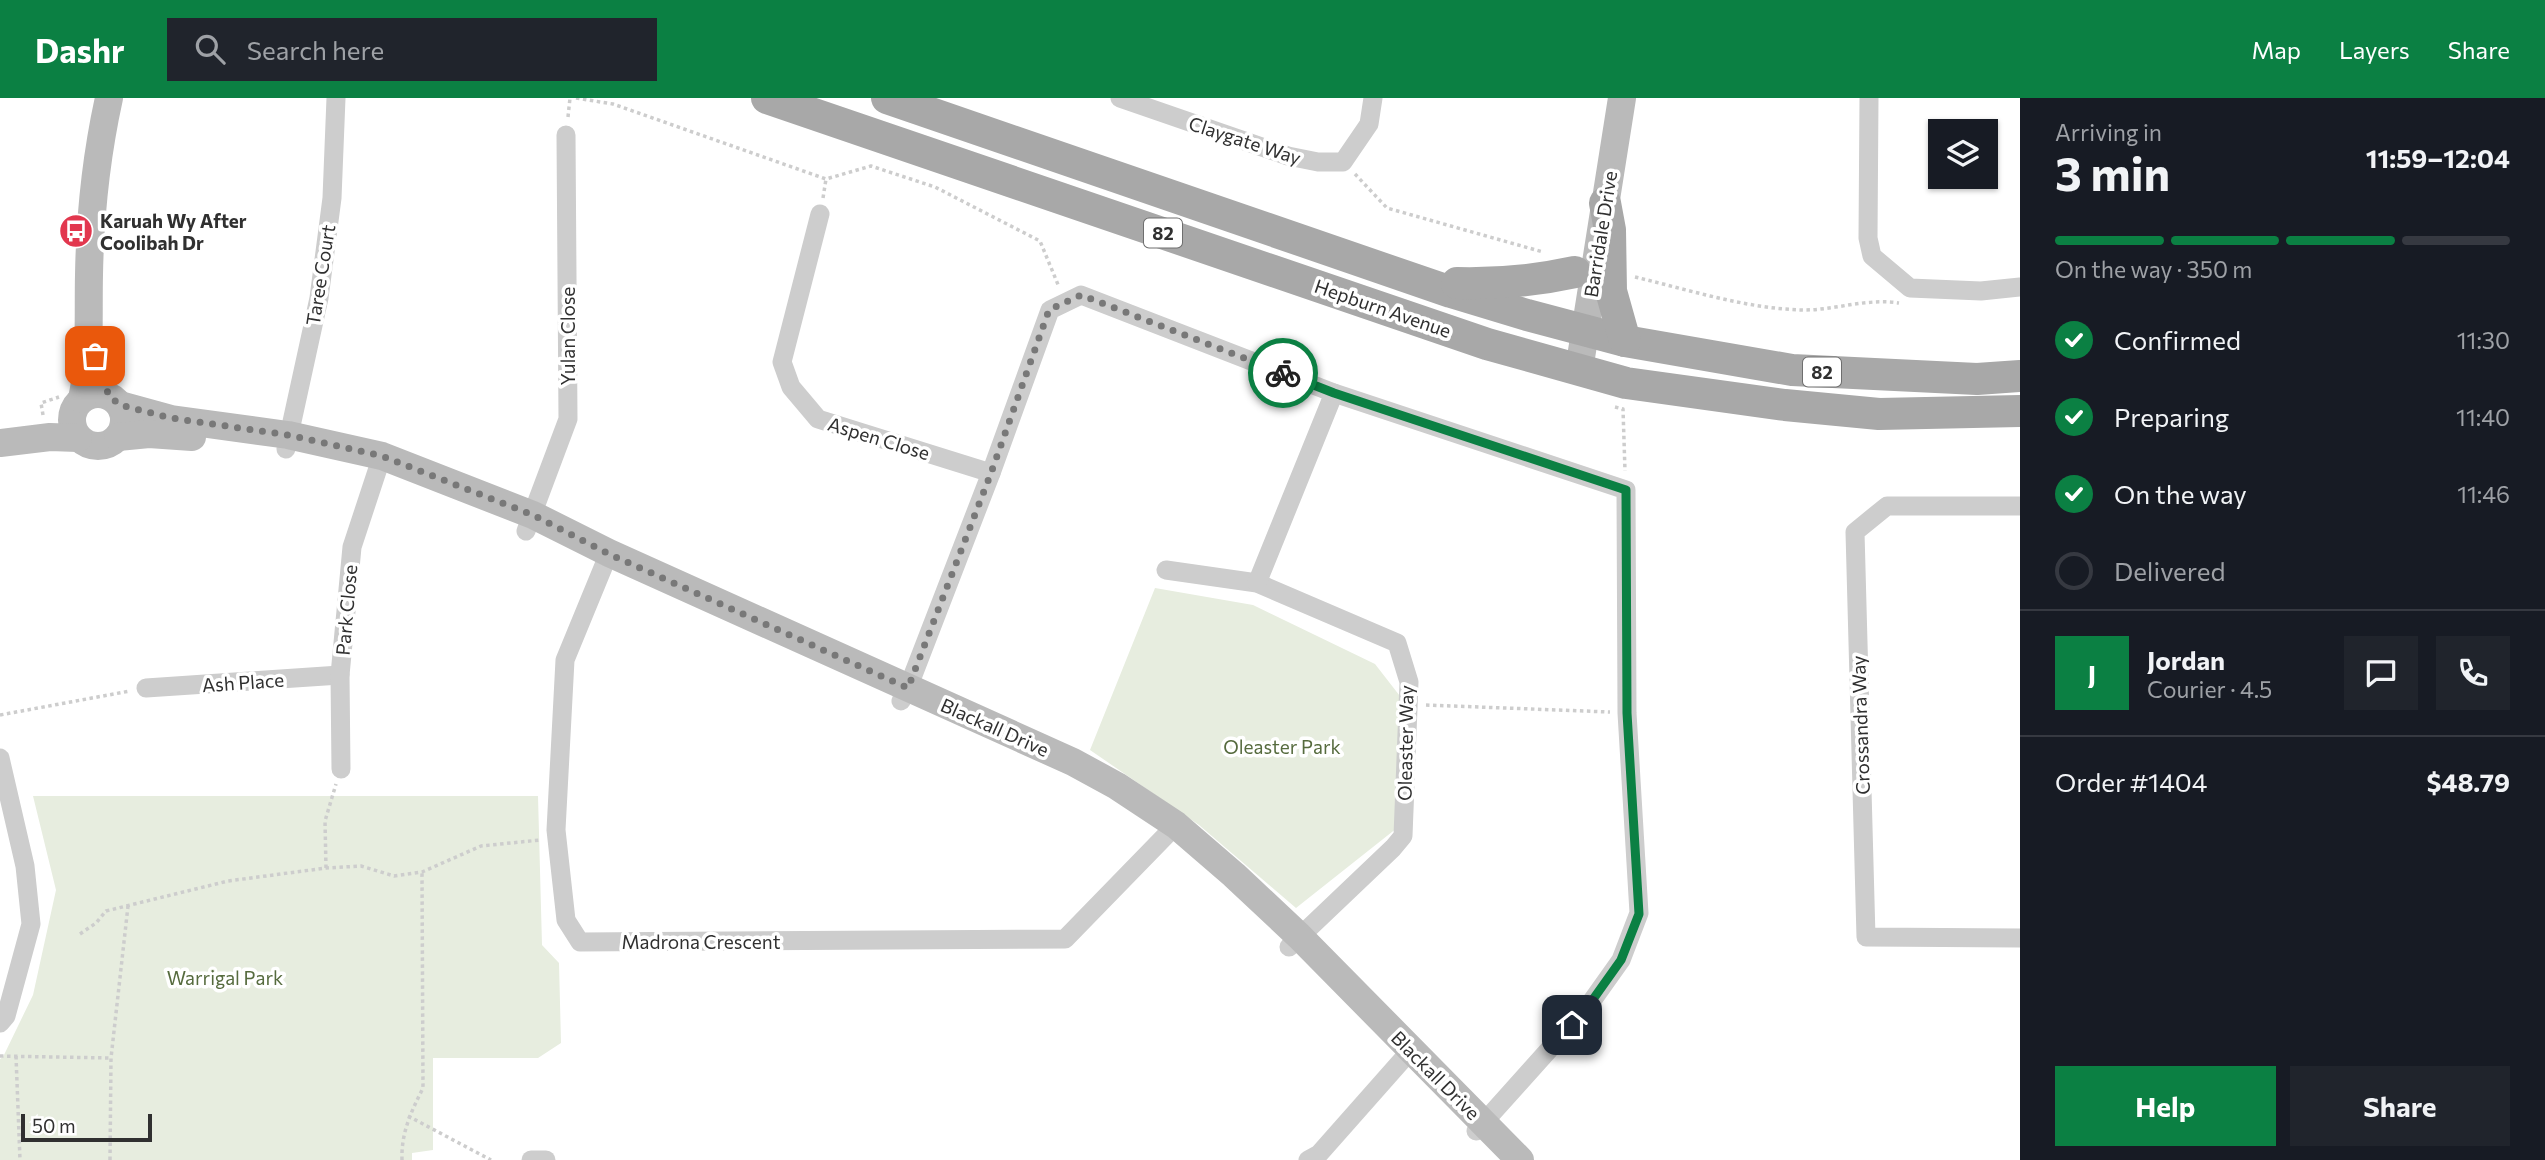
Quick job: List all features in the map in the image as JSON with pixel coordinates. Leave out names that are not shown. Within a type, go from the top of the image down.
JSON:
[{"type":"main road","points":[[96,402],[90,342],[91,221],[96,166],[109,98]]},
{"type":"main road","name":"Hepburn Avenue","points":[[767,98],[1487,344],[1626,383],[1786,405],[1878,414],[2020,411]]},
{"type":"main road","name":"Hepburn Avenue","points":[[887,98],[1514,312],[1625,341],[1793,370],[1977,379],[2020,376]]},
{"type":"main road","name":"Barridale Drive","points":[[1576,328],[1575,272],[1606,98]]},
{"type":"main road","name":"Barridale Drive","points":[[1570,368],[1576,328],[1605,203],[1622,98]]},
{"type":"main road","points":[[1605,203],[1610,230],[1611,291],[1625,341]]},
{"type":"main road","points":[[1403,275],[1453,283],[1492,284],[1531,281],[1575,272]]},
{"type":"main road","points":[[0,428],[44,419],[96,402],[124,418],[118,437],[111,443],[96,446],[87,444],[78,438],[71,424],[96,402]]},
{"type":"main road","name":"Blackall Drive","points":[[96,402],[287,442],[378,465],[529,523],[606,561],[904,695],[1073,762],[1117,786],[1170,831],[1234,875],[1294,942],[1406,1056],[1479,1128],[1520,1160]]},
{"type":"main road","name":"Blackall Drive","points":[[118,437],[149,434],[287,442]]},
{"type":"main road","points":[[0,443],[50,437],[78,438]]},
{"type":"main road","name":"Blackall Drive","points":[[1479,1128],[1499,1160]]},
{"type":"street","name":"Taree Court","points":[[287,442],[319,298],[332,198],[336,98]]},
{"type":"street","name":"Claygate Way","points":[[1120,98],[1151,103],[1288,156],[1318,162],[1343,162]]},
{"type":"street","points":[[1343,162],[1369,124],[1373,98]]},
{"type":"street","points":[[1869,98],[1868,238],[1872,256],[1910,288],[1981,291],[2020,287]]},
{"type":"street","name":"Yulan Close","points":[[529,523],[568,419],[566,135]]},
{"type":"street","name":"Aspen Close","points":[[820,214],[782,362],[791,387],[818,419],[991,473]]},
{"type":"street","points":[[904,695],[991,473],[1049,310],[1081,295],[1334,393],[1626,490],[1627,713],[1639,914],[1621,960],[1589,1005],[1479,1128]]},
{"type":"street","points":[[1257,583],[1334,393]]},
{"type":"street","name":"Park Close","points":[[341,769],[340,675],[352,547],[378,465]]},
{"type":"street","name":"Crossandra Way","points":[[2020,506],[1887,506],[1855,532],[1866,937],[2020,938]]},
{"type":"street","name":"Madrona Crescent","points":[[606,561],[565,660],[556,830],[566,920],[580,942],[1065,939],[1170,831]]},
{"type":"street","name":"Oleaster Way","points":[[1166,570],[1257,583],[1396,643],[1409,682],[1403,836],[1294,942]]},
{"type":"street","name":"Ash Place","points":[[146,688],[340,675]]},
{"type":"street","points":[[0,758],[25,866],[31,924],[6,1016],[0,1023]]},
{"type":"street","points":[[1308,1160],[1319,1154],[1406,1056]]},
{"type":"street","points":[[531,1160],[546,1160]]},
{"type":"path","points":[[576,98],[613,104],[826,179],[872,166],[934,187],[1040,241],[1065,302]]},
{"type":"path","points":[[1343,162],[1387,208],[1545,253]]},
{"type":"path","points":[[1629,276],[1775,307],[1830,309],[1879,300],[1906,304]]},
{"type":"path","points":[[0,715],[146,688]]},
{"type":"path","points":[[1407,704],[1627,713]]},
{"type":"path","points":[[326,868],[325,821],[341,769]]},
{"type":"path","points":[[80,934],[96,923],[106,911],[228,881],[360,866],[394,876],[422,872],[481,846],[544,840],[556,830]]},
{"type":"path","points":[[402,1160],[401,1143],[408,1116],[423,1088],[422,872]]},
{"type":"path","points":[[110,1160],[111,1058],[128,906]]},
{"type":"path","points":[[0,1056],[111,1058]]},
{"type":"path","points":[[16,1056],[20,1160]]},
{"type":"path","points":[[408,1116],[491,1160]]},
{"type":"green space","name":"Oleaster Park","points":[[1155,588],[1253,605],[1375,664],[1403,700],[1397,828],[1296,908],[1199,825],[1090,750]]},
{"type":"green space","name":"Warrigal Park","points":[[33,796],[538,796],[542,945],[559,963],[561,1043],[538,1058],[433,1058],[433,1150],[412,1153],[412,1160],[0,1160],[0,1059],[33,995],[56,890]]},
{"type":"way so far","points":[[95,356],[109,396],[120,405],[171,418],[253,428],[382,456],[533,515],[609,554],[908,688],[991,473],[1049,310],[1081,295],[1283,373]]},
{"type":"place","name":"Karuah Wy After Coolibah Dr","points":[[76,231]]},
{"type":"route","points":[[1283,373],[1334,393],[1626,490],[1627,713],[1639,914],[1621,960],[1572,1025]]}]
